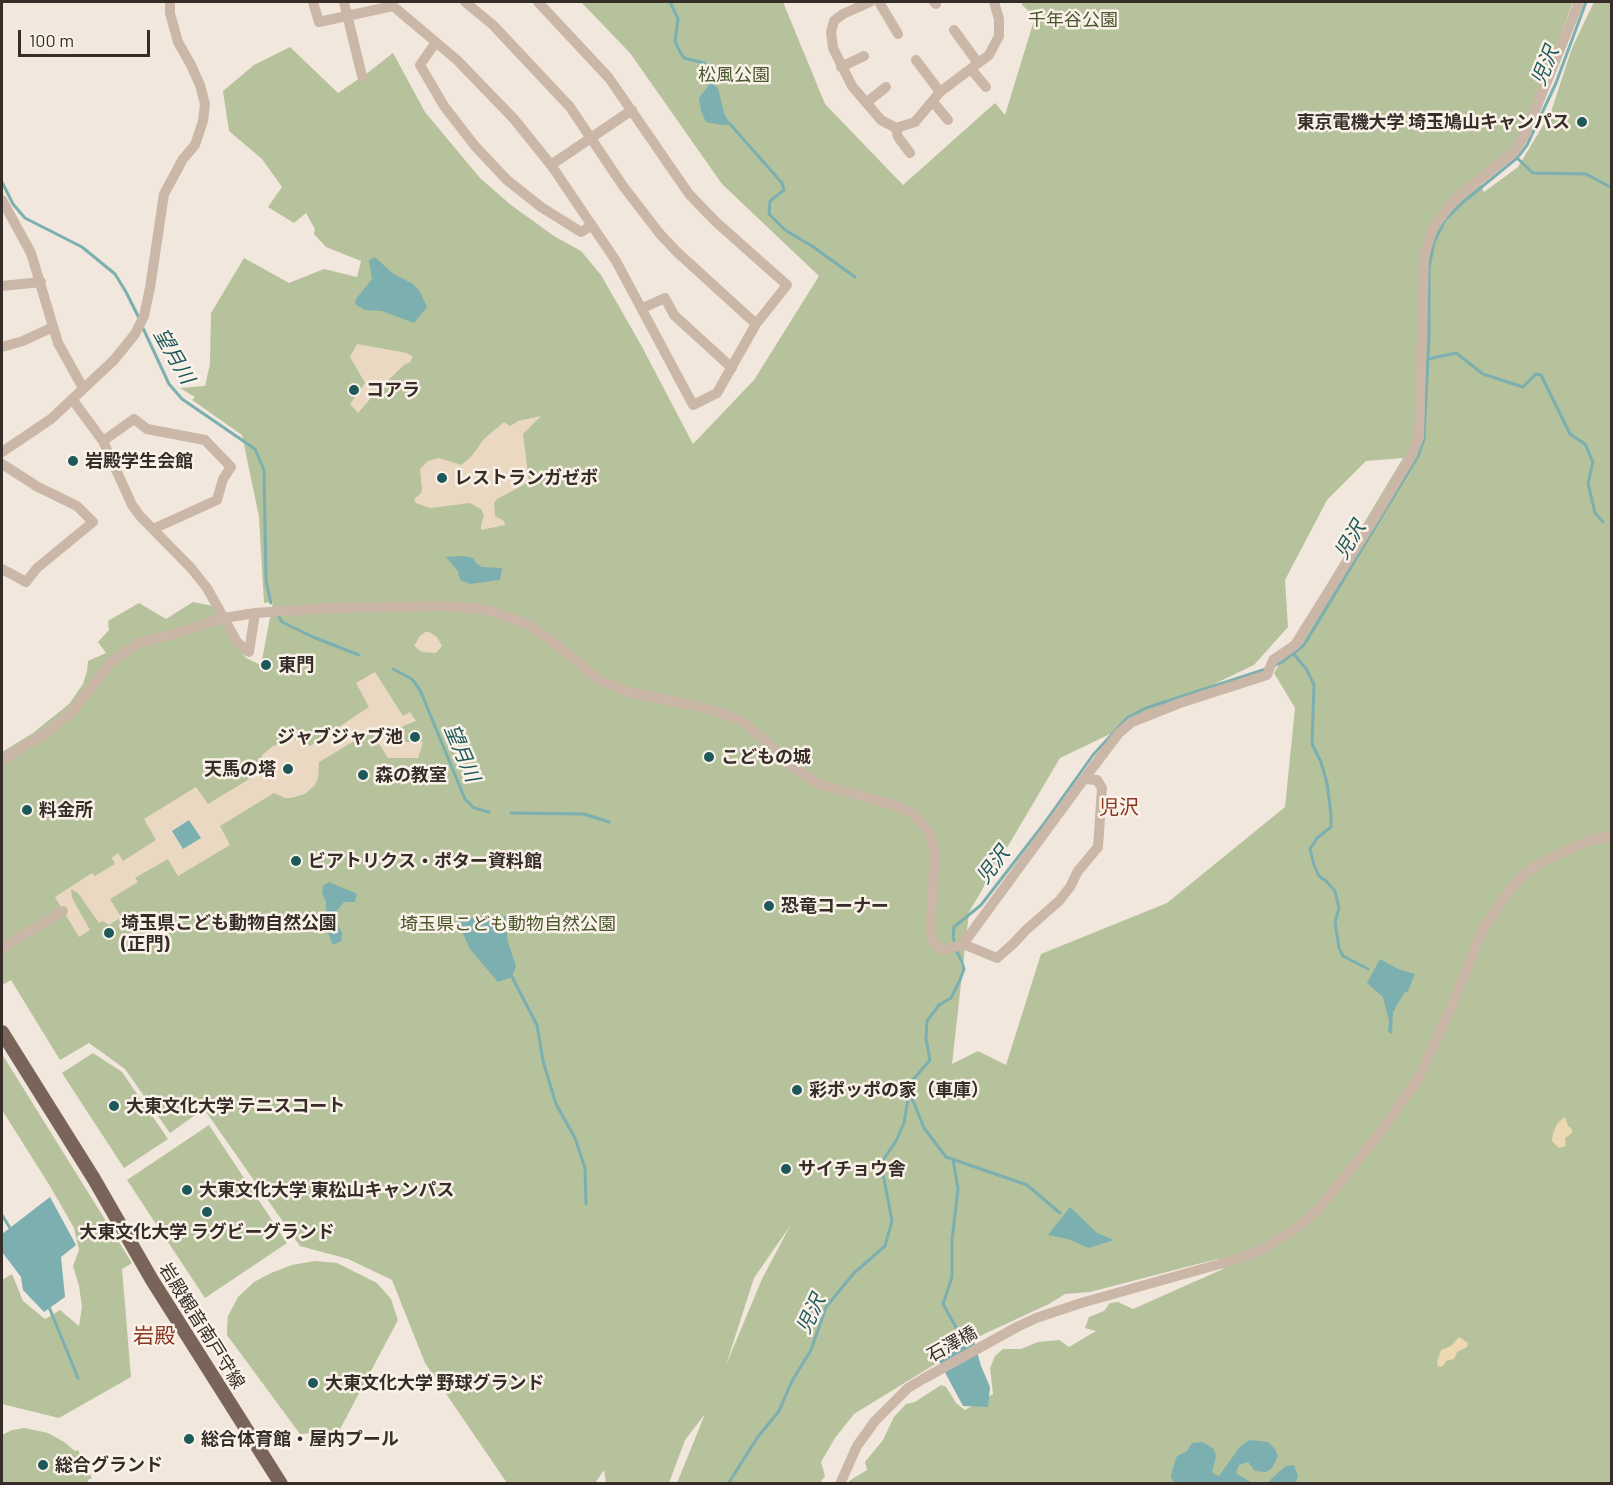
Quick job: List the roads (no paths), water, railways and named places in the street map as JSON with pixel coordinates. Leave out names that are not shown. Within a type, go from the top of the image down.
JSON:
[{"type":"main road","name":"岩殿観音南戸守線","points":[[2,1032],[94,1179],[152,1280],[281,1484]]},
{"type":"street","points":[[2,452],[51,419],[114,360],[135,334],[144,316],[164,194],[183,159],[195,145],[203,121],[204,104],[200,85],[178,42],[170,13],[170,2]]},
{"type":"street","points":[[313,2],[319,22],[393,4],[457,60],[514,119],[551,165],[616,261],[693,405],[717,393],[756,324],[787,285],[716,222],[689,194],[609,78],[591,56],[538,2]]},
{"type":"street","points":[[344,2],[362,76]]},
{"type":"street","points":[[465,2],[493,25],[570,106],[623,186],[660,234],[756,324]]},
{"type":"street","points":[[870,2],[843,14],[834,21],[831,32],[832,40],[841,67],[852,86],[881,120],[896,128],[915,122],[940,92],[989,55],[999,36],[999,19],[994,2]]},
{"type":"street","points":[[879,2],[898,34]]},
{"type":"street","points":[[958,946],[1084,779],[1119,734],[1132,722],[1180,703],[1267,675],[1273,660],[1295,645],[1413,455],[1419,437],[1424,256],[1433,228],[1454,200],[1514,152],[1526,133],[1579,2]]},
{"type":"street","points":[[954,30],[986,87]]},
{"type":"street","points":[[436,42],[420,64],[444,106],[475,146],[507,180],[541,207],[581,232],[591,226]]},
{"type":"street","points":[[841,67],[864,56]]},
{"type":"street","points":[[916,60],[940,92]]},
{"type":"street","points":[[866,103],[886,87]]},
{"type":"street","points":[[933,102],[948,120]]},
{"type":"street","points":[[551,165],[632,110]]},
{"type":"street","points":[[896,128],[898,138],[910,153]]},
{"type":"street","points":[[2,200],[31,253],[53,327],[67,360],[83,388]]},
{"type":"street","points":[[2,286],[41,282]]},
{"type":"street","points":[[643,308],[666,298],[674,315],[732,368]]},
{"type":"street","points":[[2,347],[23,341],[53,327]]},
{"type":"street","points":[[72,399],[103,441],[132,505],[202,581],[237,642],[249,652],[255,613]]},
{"type":"street","points":[[103,441],[134,419],[147,429],[205,441],[231,467],[223,479],[217,500],[153,529]]},
{"type":"street","points":[[2,464],[38,487],[77,506],[93,522],[37,568],[26,582],[2,569]]},
{"type":"street","points":[[2,760],[42,735],[72,712],[111,662],[138,643],[225,618],[255,613],[330,608],[425,607],[488,610],[527,624],[598,679],[628,692],[719,712],[743,722],[792,767],[819,784],[897,806],[912,813],[930,832],[935,855],[930,933],[937,947],[945,950],[958,946],[997,958],[1059,902],[1078,872],[1090,860],[1098,847],[1102,788],[1097,780],[1084,779]]},
{"type":"street","name":"石澤橋","points":[[840,1484],[856,1446],[875,1421],[908,1388],[922,1379],[1036,1318],[1241,1258],[1265,1248],[1298,1227],[1332,1193],[1382,1130],[1418,1079],[1483,929],[1510,888],[1526,872],[1544,861],[1588,841],[1611,836]]},
{"type":"street","points":[[2,948],[63,911]]},
{"type":"water","points":[[711,82],[718,88],[724,113],[730,124],[706,122],[701,111],[699,98]]},
{"type":"water","points":[[375,257],[392,273],[413,284],[419,290],[427,307],[414,323],[382,311],[365,310],[355,304],[356,299],[372,279],[369,260]]},
{"type":"water","points":[[446,557],[473,558],[482,567],[502,568],[500,580],[470,584],[460,580],[458,571]]},
{"type":"water","points":[[189,820],[201,838],[183,849],[172,831]]},
{"type":"water","points":[[329,882],[357,894],[355,902],[344,902],[333,915],[342,933],[341,941],[333,945],[326,928],[326,902],[322,893],[323,886]]},
{"type":"water","points":[[509,916],[507,939],[516,966],[512,977],[498,982],[470,949],[456,919]]},
{"type":"water","points":[[1380,959],[1398,969],[1415,974],[1408,991],[1404,993],[1393,1012],[1392,1034],[1388,1032],[1389,1021],[1383,997],[1367,983]]},
{"type":"water","points":[[50,1197],[76,1245],[61,1257],[65,1297],[44,1312],[23,1290],[21,1277],[2,1252],[2,1234]]},
{"type":"water","points":[[1070,1207],[1097,1233],[1114,1240],[1089,1248],[1068,1239],[1048,1235]]},
{"type":"water","points":[[971,1330],[981,1366],[990,1387],[988,1407],[963,1406],[933,1350]]},
{"type":"water","points":[[1249,1440],[1268,1442],[1278,1456],[1272,1468],[1266,1472],[1255,1471],[1248,1462],[1239,1465],[1236,1473],[1252,1483],[1174,1483],[1171,1477],[1177,1456],[1187,1451],[1192,1443],[1202,1442],[1213,1448],[1216,1456],[1212,1473],[1219,1476],[1239,1448]]},
{"type":"water","points":[[1294,1465],[1298,1476],[1296,1483],[1267,1483],[1286,1466]]},
{"type":"waterway","points":[[670,2],[678,19],[675,41],[680,52],[684,58],[704,63],[712,74],[711,82]]},
{"type":"waterway","name":"児沢","points":[[1275,665],[1304,645],[1418,456],[1424,439],[1429,336],[1429,268],[1434,242],[1445,220],[1517,158],[1527,145],[1556,83],[1586,2]]},
{"type":"waterway","points":[[730,124],[782,183],[784,190],[770,201],[769,214],[785,230],[855,277]]},
{"type":"waterway","points":[[1517,158],[1533,173],[1586,174],[1612,188]]},
{"type":"waterway","name":"望月川","points":[[2,182],[13,204],[25,218],[82,247],[115,274],[140,320]]},
{"type":"waterway","name":"望月川","points":[[142,326],[169,384],[182,399],[255,449],[264,470],[266,581],[271,603]]},
{"type":"waterway","points":[[1428,359],[1456,353],[1483,374],[1523,387],[1536,374],[1541,375],[1570,434],[1585,444],[1593,462],[1588,483],[1595,513],[1603,522]]},
{"type":"waterway","name":"望月川","points":[[277,614],[282,622],[359,655]]},
{"type":"waterway","points":[[1293,653],[1307,670],[1314,685],[1312,744],[1321,762],[1327,783],[1331,814],[1331,827],[1317,838],[1310,849],[1319,876],[1335,891],[1339,908],[1335,922],[1339,948],[1343,956],[1368,969]]},
{"type":"waterway","name":"望月川","points":[[393,669],[412,679],[420,690],[465,799],[474,808],[489,812]]},
{"type":"waterway","name":"児沢","points":[[955,944],[954,927],[981,905],[1043,825],[1093,755],[1127,718],[1146,708],[1266,669]]},
{"type":"waterway","name":"望月川","points":[[511,813],[584,814],[609,822]]},
{"type":"waterway","name":"児沢","points":[[956,950],[962,962]]},
{"type":"waterway","name":"児沢","points":[[728,1484],[757,1438],[779,1411],[792,1381],[811,1350],[826,1307],[854,1273],[885,1246],[892,1221],[881,1163],[896,1141],[904,1123],[911,1082],[930,1060],[926,1039],[927,1021],[939,1005],[951,998],[960,980],[963,965]]},
{"type":"waterway","points":[[512,977],[537,1025],[543,1061],[556,1104],[575,1138],[585,1168],[586,1204]]},
{"type":"waterway","points":[[909,1091],[924,1128],[946,1157],[1027,1185],[1060,1213]]},
{"type":"waterway","points":[[953,1159],[958,1189],[952,1240],[952,1277],[943,1304],[958,1331]]},
{"type":"waterway","points":[[2,1215],[10,1228]]},
{"type":"waterway","points":[[49,1307],[78,1378]]},
{"type":"place","name":"東京電機大学 埼玉鳩山キャンパス","points":[[1582,122]]},
{"type":"place","name":"コアラ","points":[[354,390]]},
{"type":"place","name":"岩殿学生会館","points":[[73,461]]},
{"type":"place","name":"レストランガゼボ","points":[[442,478]]},
{"type":"place","name":"東門","points":[[266,665]]},
{"type":"place","name":"ジャブジャブ池","points":[[415,737]]},
{"type":"place","name":"こどもの城","points":[[709,757]]},
{"type":"place","name":"天馬の塔","points":[[288,769]]},
{"type":"place","name":"森の教室","points":[[363,775]]},
{"type":"place","name":"料金所","points":[[27,810]]},
{"type":"place","name":"ビアトリクス・ポター資料館","points":[[296,861]]},
{"type":"place","name":"恐竜コーナー","points":[[769,906]]},
{"type":"place","name":"埼玉県こども動物自然公園 (正門)","points":[[109,933]]},
{"type":"place","name":"彩ポッポの家（車庫）","points":[[797,1090]]},
{"type":"place","name":"大東文化大学 テニスコート","points":[[114,1106]]},
{"type":"place","name":"サイチョウ舎","points":[[786,1169]]},
{"type":"place","name":"大東文化大学 東松山キャンパス","points":[[187,1190]]},
{"type":"place","name":"大東文化大学 ラグビーグランド","points":[[207,1212]]},
{"type":"place","name":"大東文化大学 野球グランド","points":[[313,1383]]},
{"type":"place","name":"総合体育館・屋内プール","points":[[189,1439]]},
{"type":"place","name":"総合グランド","points":[[43,1465]]},
{"type":"district","name":"児沢","points":[[1119,807]]},
{"type":"district","name":"岩殿","points":[[154,1336]]},
{"type":"park label","name":"千年谷公園","points":[[1073,20]]},
{"type":"park label","name":"松風公園","points":[[734,75]]},
{"type":"park label","name":"埼玉県こども動物自然公園","points":[[508,924]]}]
